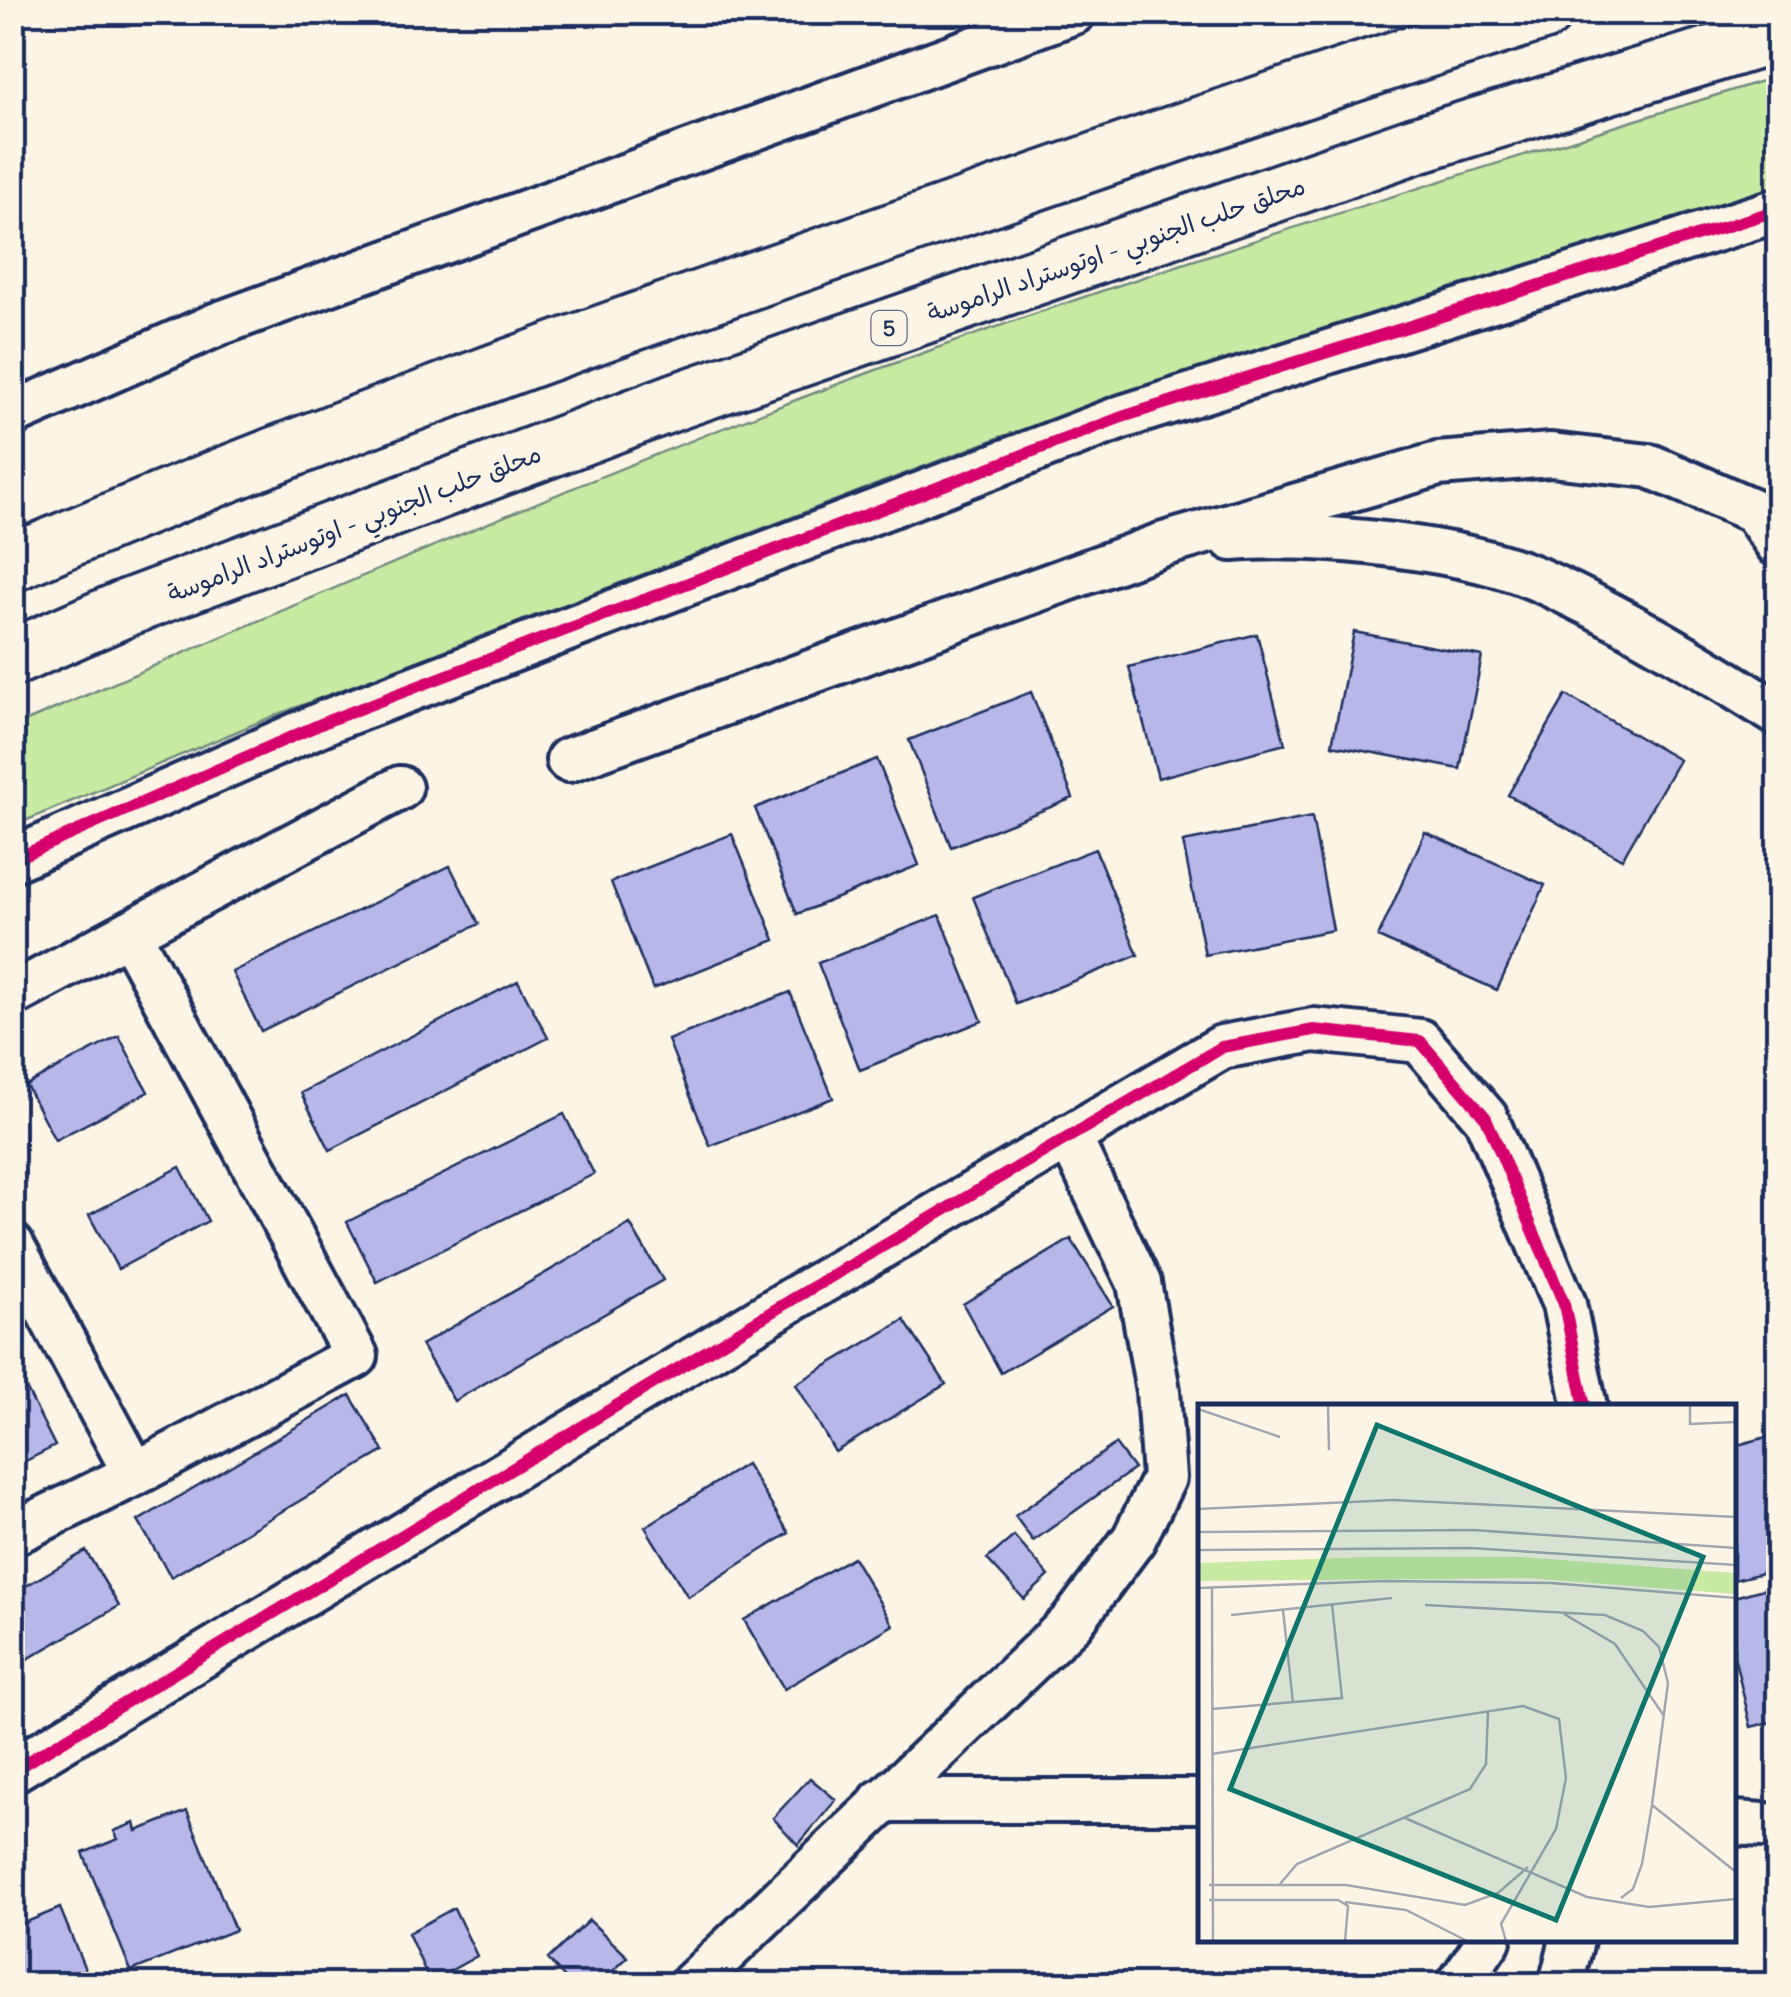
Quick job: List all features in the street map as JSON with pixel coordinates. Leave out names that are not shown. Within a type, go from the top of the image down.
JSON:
[{"type":"highway","points":[[12,564],[114,520],[653,314],[1373,66],[1544,12]]},
{"type":"highway","name":"محلق حلب الجنوبي - اوتوستراد الراموسة","points":[[12,658],[126,608],[695,395],[1414,145],[1778,34]]},
{"type":"street","points":[[12,414],[218,324],[1074,12]]},
{"type":"street","points":[[12,860],[330,720],[1122,417],[1778,210]]},
{"type":"street","points":[[568,760],[1161,545],[1438,464],[1552,455],[1650,466],[1754,510],[1778,545]]},
{"type":"street","points":[[1161,545],[1264,536],[1388,545],[1475,562],[1543,581],[1683,655],[1778,714]]},
{"type":"street","points":[[12,995],[400,788]]},
{"type":"street","points":[[12,1534],[136,1474],[356,1356],[129,932]]},
{"type":"street","points":[[12,1771],[1222,1047],[1314,1030],[1420,1041],[1486,1118],[1564,1304],[1584,1404]]},
{"type":"street","points":[[692,1984],[1072,1622],[1134,1540],[1164,1478],[1158,1391],[1139,1283],[1069,1136]]},
{"type":"street","points":[[12,1245],[136,1474]]},
{"type":"street","points":[[881,1801],[1198,1801]]},
{"type":"street","points":[[1736,1824],[1778,1826]]},
{"type":"street","points":[[1459,1984],[1488,1942]]},
{"type":"street","points":[[1561,1984],[1572,1942]]},
{"type":"green space","points":[[1778,76],[1778,190],[1003,436],[271,717],[13,826],[13,727],[351,581],[693,440],[923,353],[1242,244]]},
{"type":"building","points":[[1354,632],[1482,656],[1460,769],[1332,745]]},
{"type":"building","points":[[1257,634],[1285,744],[1158,778],[1129,667]]},
{"type":"building","points":[[1031,692],[1073,798],[951,847],[909,740]]},
{"type":"building","points":[[1566,695],[1679,760],[1622,859],[1508,795]]},
{"type":"building","points":[[877,759],[919,865],[797,914],[755,808]]},
{"type":"building","points":[[1312,817],[1333,930],[1205,955],[1183,842]]},
{"type":"building","points":[[1425,832],[1545,885],[1497,990],[1378,937]]},
{"type":"building","points":[[732,834],[775,940],[653,989],[611,882]]},
{"type":"building","points":[[1095,849],[1138,955],[1016,1004],[973,897]]},
{"type":"building","points":[[450,866],[479,924],[261,1031],[232,972]]},
{"type":"building","points":[[940,915],[982,1021],[860,1070],[818,963]]},
{"type":"building","points":[[518,981],[548,1038],[330,1150],[301,1093]]},
{"type":"building","points":[[790,992],[833,1098],[710,1146],[668,1040]]},
{"type":"building","points":[[119,1036],[148,1092],[55,1140],[26,1085]]},
{"type":"building","points":[[564,1114],[594,1174],[377,1282],[347,1222]]},
{"type":"building","points":[[180,1167],[208,1221],[118,1269],[89,1215]]},
{"type":"building","points":[[630,1224],[663,1280],[454,1401],[421,1345]]},
{"type":"building","points":[[1071,1239],[1113,1306],[1001,1373],[963,1304]]},
{"type":"building","points":[[904,1320],[946,1384],[835,1452],[796,1384]]},
{"type":"building","points":[[25,1386],[55,1446],[12,1468],[12,1392]]},
{"type":"building","points":[[350,1395],[384,1451],[171,1577],[138,1521]]},
{"type":"building","points":[[1778,1434],[1778,1569],[1736,1580],[1736,1445]]},
{"type":"building","points":[[1115,1444],[1134,1469],[1033,1541],[1015,1516]]},
{"type":"building","points":[[746,1464],[789,1533],[688,1597],[645,1527]]},
{"type":"building","points":[[1014,1536],[1049,1576],[1024,1599],[987,1559]]},
{"type":"building","points":[[86,1551],[119,1606],[12,1668],[12,1594]]},
{"type":"building","points":[[853,1557],[893,1625],[784,1689],[744,1620]]},
{"type":"building","points":[[1778,1585],[1778,1720],[1751,1727],[1736,1664],[1736,1596]]},
{"type":"building","points":[[810,1778],[836,1800],[798,1845],[773,1818]]},
{"type":"building","points":[[187,1811],[235,1930],[131,1971],[83,1853],[118,1839],[114,1831],[135,1823],[137,1831]]},
{"type":"building","points":[[60,1908],[91,1984],[12,1984],[12,1928]]},
{"type":"building","points":[[454,1908],[477,1956],[430,1982],[408,1933]]},
{"type":"building","points":[[589,1920],[628,1957],[599,1984],[570,1984],[548,1959]]},
{"type":"building","points":[[255,1971],[260,1984],[223,1984]]},
{"type":"cycle path","points":[[12,860],[330,720],[1122,417],[1778,210]]},
{"type":"cycle path","points":[[12,1771],[793,1299],[1222,1047],[1314,1030],[1420,1041],[1486,1118],[1564,1304],[1584,1404]]}]
